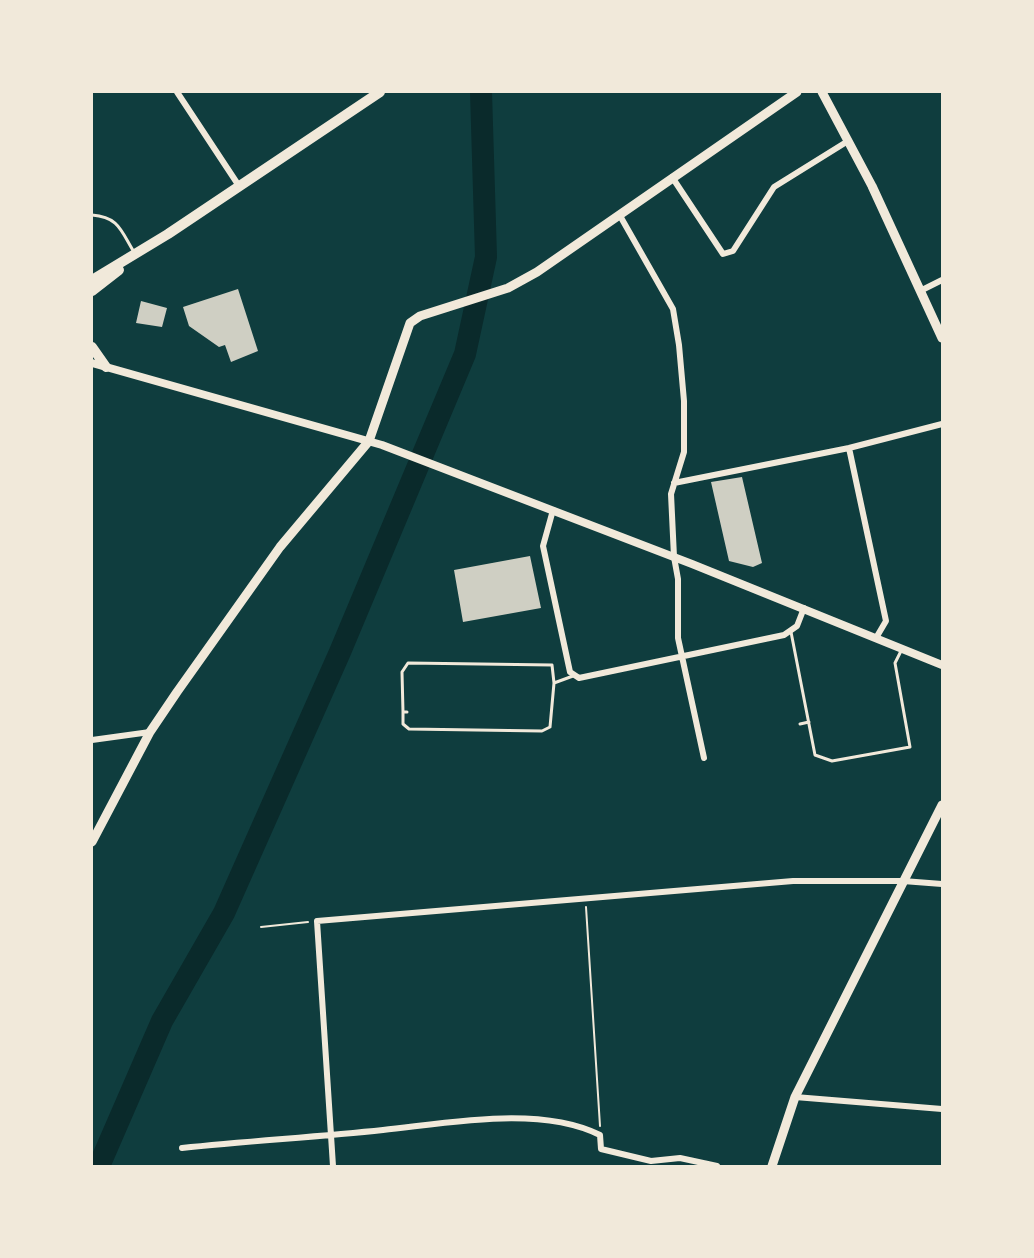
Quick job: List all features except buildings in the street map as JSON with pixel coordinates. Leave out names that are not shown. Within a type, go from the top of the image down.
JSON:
[{"type":"highway","points":[[92,289],[238,186],[380,92]]},
{"type":"highway","points":[[92,289],[135,253],[168,234]]},
{"type":"highway","points":[[92,347],[106,367]]},
{"type":"main road","points":[[92,842],[150,732],[280,548],[369,441],[410,323],[420,316],[508,288],[537,272],[797,92]]},
{"type":"main road","points":[[822,92],[922,290],[942,338]]},
{"type":"main road","points":[[772,1167],[795,1097],[942,805]]},
{"type":"street","points":[[177,92],[238,186]]},
{"type":"street","points":[[672,177],[723,254],[733,251],[774,187],[848,141]]},
{"type":"street","points":[[619,214],[673,309],[684,401],[684,452],[671,494],[674,557],[678,579],[681,656],[705,743],[704,758]]},
{"type":"street","points":[[922,290],[942,280]]},
{"type":"street","points":[[92,363],[382,445],[804,608],[942,665]]},
{"type":"street","points":[[674,483],[849,448],[942,424]]},
{"type":"street","points":[[849,448],[886,621],[876,638]]},
{"type":"street","points":[[553,510],[543,546],[570,672],[573,675],[586,678],[784,635],[797,626],[804,608]]},
{"type":"street","points":[[92,740],[150,732]]},
{"type":"street","points":[[333,1167],[317,921],[792,881],[903,881],[942,884]]},
{"type":"street","points":[[795,1097],[942,1109]]},
{"type":"street","points":[[182,1148],[529,1119],[582,1126],[600,1135],[601,1149],[651,1164],[680,1158],[717,1167]]},
{"type":"lane","points":[[92,215],[106,216],[114,220],[135,253]]},
{"type":"lane","points":[[791,630],[815,755],[832,761],[910,747],[895,663],[902,648]]},
{"type":"lane","points":[[408,663],[552,665],[554,683],[552,720],[550,727],[542,731],[409,729],[403,724],[405,712],[402,672],[408,663]]},
{"type":"lane","points":[[554,683],[573,675]]},
{"type":"lane","points":[[800,724],[809,722]]},
{"type":"path","points":[[585,898],[600,1135]]},
{"type":"path","points":[[261,927],[317,921]]},
{"type":"waterway","points":[[99,1166],[162,1021],[224,913],[340,652],[465,354],[486,257],[481,92]]}]
